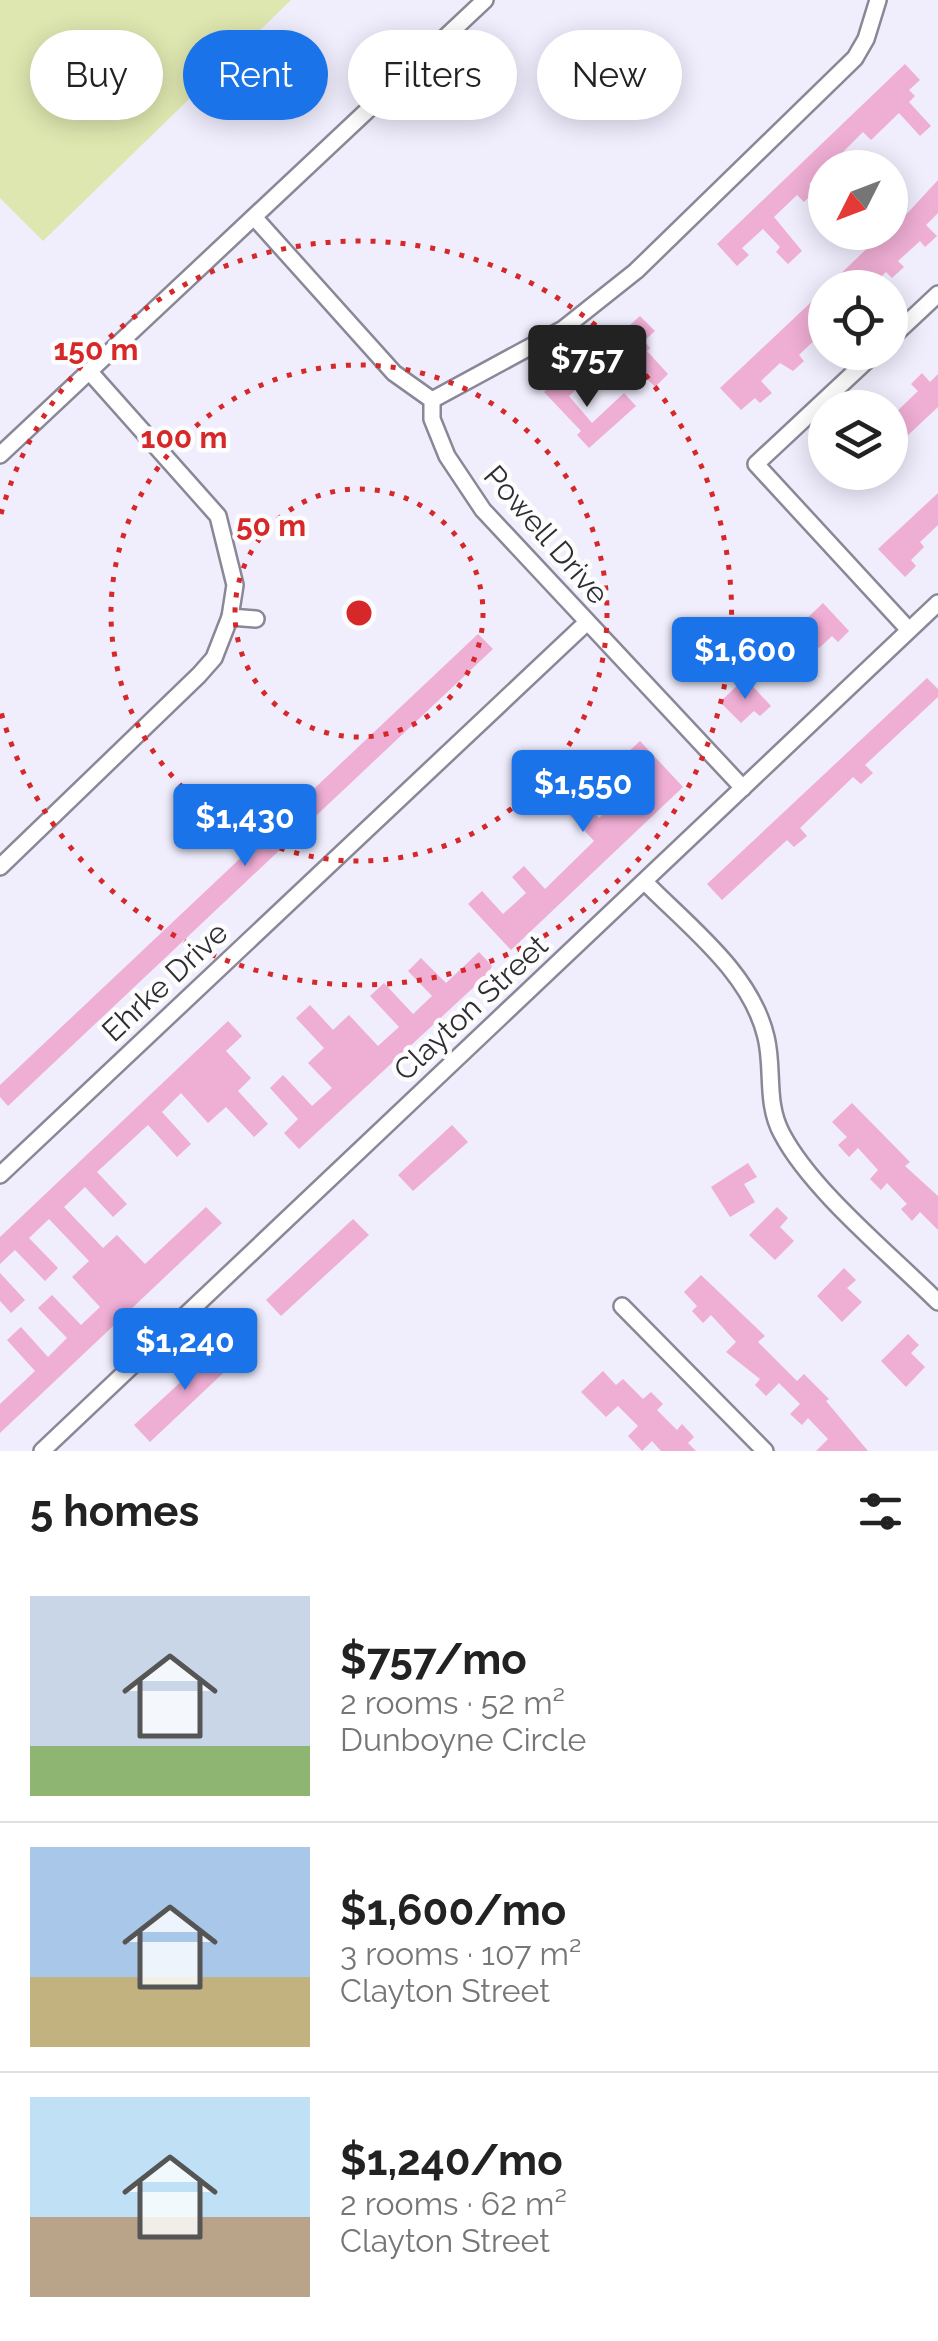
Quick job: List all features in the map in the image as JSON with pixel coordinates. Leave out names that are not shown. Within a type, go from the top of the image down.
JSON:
[{"type":"street","points":[[2,449],[486,0]]},
{"type":"street","points":[[254,217],[394,374],[432,400],[563,329],[636,272],[855,58],[866,39],[878,0]]},
{"type":"street","points":[[908,322],[938,294]]},
{"type":"street","points":[[857,370],[756,464],[909,630]]},
{"type":"street","points":[[0,866],[199,675],[214,658],[230,616],[234,585],[218,516],[89,371]]},
{"type":"street","name":"Powell Drive","points":[[432,400],[432,419],[464,486],[585,624],[743,788]]},
{"type":"street","name":"Clayton Street","points":[[42,1451],[938,603]]},
{"type":"street","points":[[230,616],[256,619]]},
{"type":"street","name":"Ehrke Drive","points":[[0,1175],[585,624]]},
{"type":"street","points":[[645,882],[726,965],[754,1002],[769,1052],[775,1120],[797,1158],[938,1302]]},
{"type":"street","points":[[622,1306],[764,1451]]},
{"type":"green space","points":[[0,0],[291,0],[260,30],[183,30],[183,105],[43,241],[0,198]]},
{"type":"building","points":[[905,64],[920,80],[909,90],[915,96],[909,102],[931,126],[920,136],[899,113],[871,140],[863,132],[845,150],[815,150]]},
{"type":"building","points":[[808,157],[808,198],[804,202],[797,195],[774,217],[802,251],[788,264],[776,252],[780,247],[763,229],[742,248],[749,255],[737,266],[717,244]]},
{"type":"building","points":[[938,180],[938,213],[926,225],[937,236],[925,247],[920,241],[898,261],[904,267],[901,270],[845,270],[865,250],[908,250],[908,212]]},
{"type":"building","points":[[808,305],[808,346],[799,355],[804,361],[793,371],[780,363],[761,381],[772,393],[760,403],[755,398],[741,410],[720,388]]},
{"type":"building","points":[[640,316],[655,331],[644,341],[650,348],[647,351],[668,374],[655,387],[632,363],[605,389],[584,367]]},
{"type":"building","points":[[566,371],[580,386],[569,396],[592,423],[624,393],[636,406],[589,448],[577,435],[581,431],[544,392]]},
{"type":"building","points":[[922,373],[930,382],[938,374],[938,407],[908,435],[908,401],[918,391],[911,384]]},
{"type":"building","points":[[938,493],[938,525],[920,542],[924,547],[911,560],[916,566],[905,577],[878,549]]},
{"type":"building","points":[[823,603],[849,631],[838,642],[832,636],[819,648],[798,627]]},
{"type":"building","points":[[478,634],[493,649],[8,1106],[0,1097],[0,1085]]},
{"type":"building","points":[[745,678],[771,706],[760,716],[754,711],[741,723],[720,702]]},
{"type":"building","points":[[927,678],[938,689],[938,697],[865,765],[873,773],[861,784],[853,777],[800,828],[807,836],[794,847],[787,840],[722,900],[707,884]]},
{"type":"building","points":[[640,741],[683,787],[511,950],[468,904],[482,891],[503,914],[526,893],[512,877],[524,866],[545,889],[594,841],[551,795],[537,807],[524,793],[570,754],[584,768],[567,784],[599,818],[619,800],[599,779]]},
{"type":"building","points":[[479,952],[492,966],[489,973],[299,1149],[284,1133],[298,1119],[270,1088],[283,1075],[312,1106],[332,1088],[308,1063],[324,1048],[296,1018],[310,1005],[333,1030],[349,1015],[378,1046],[399,1027],[370,996],[384,983],[413,1014],[432,996],[408,971],[421,958],[446,983]]},
{"type":"building","points":[[228,1021],[242,1036],[226,1051],[251,1078],[238,1091],[268,1124],[254,1137],[226,1107],[208,1123],[181,1093],[162,1112],[191,1144],[177,1157],[148,1125],[97,1172],[127,1204],[113,1217],[85,1187],[64,1207],[103,1248],[117,1235],[145,1264],[206,1207],[222,1223],[0,1433],[0,1404],[35,1371],[7,1340],[21,1327],[48,1357],[67,1338],[38,1308],[52,1295],[81,1325],[100,1307],[72,1277],[89,1261],[49,1219],[29,1238],[58,1268],[45,1281],[15,1250],[0,1264],[0,1237]]},
{"type":"building","points":[[852,1103],[910,1162],[905,1166],[938,1196],[938,1230],[920,1212],[912,1221],[901,1209],[907,1204],[887,1183],[881,1190],[870,1179],[878,1170],[858,1148],[849,1157],[838,1145],[847,1137],[832,1122]]},
{"type":"building","points":[[452,1125],[468,1142],[413,1191],[398,1175]]},
{"type":"building","points":[[748,1163],[757,1177],[744,1184],[755,1202],[730,1217],[711,1187]]},
{"type":"building","points":[[777,1207],[788,1218],[780,1227],[794,1241],[775,1260],[749,1235]]},
{"type":"building","points":[[353,1219],[369,1235],[281,1316],[266,1300]]},
{"type":"building","points":[[844,1268],[856,1280],[847,1288],[862,1302],[842,1322],[817,1296]]},
{"type":"building","points":[[0,1273],[25,1300],[11,1313],[0,1301]]},
{"type":"building","points":[[701,1275],[765,1336],[758,1342],[797,1381],[804,1374],[829,1399],[826,1401],[868,1451],[816,1451],[828,1439],[808,1418],[802,1425],[790,1414],[800,1404],[779,1383],[766,1396],[755,1385],[760,1379],[726,1352],[736,1342],[711,1315],[703,1323],[692,1311],[697,1306],[684,1292]]},
{"type":"building","points":[[908,1334],[919,1345],[911,1353],[925,1367],[906,1387],[881,1361]]},
{"type":"building","points":[[222,1344],[237,1360],[150,1442],[134,1425]]},
{"type":"building","points":[[603,1371],[616,1385],[623,1379],[643,1399],[651,1392],[663,1404],[657,1410],[677,1430],[682,1424],[694,1437],[688,1443],[696,1451],[661,1451],[652,1441],[642,1451],[628,1436],[638,1426],[618,1406],[606,1417],[581,1392]]}]
